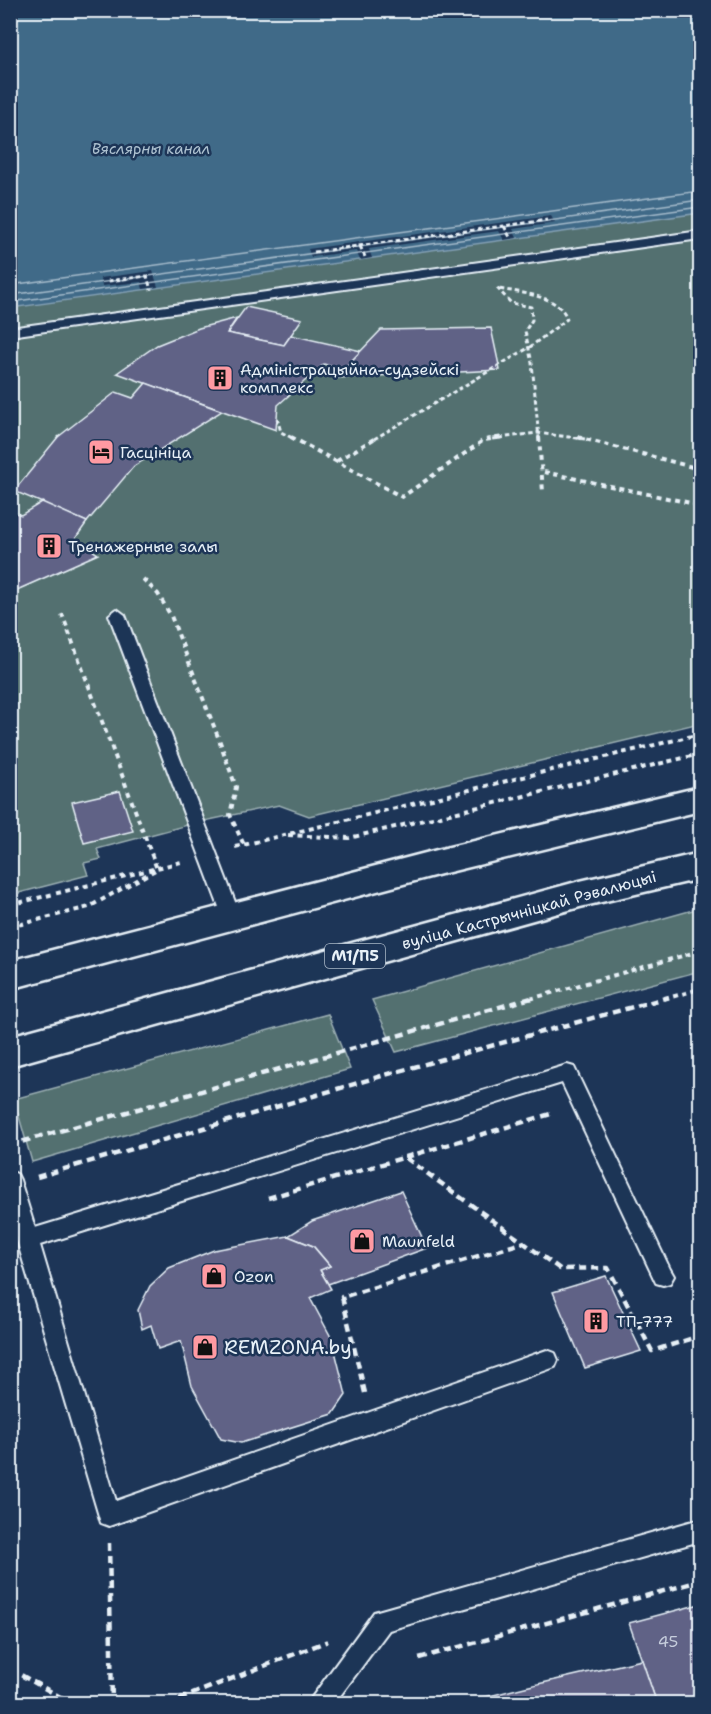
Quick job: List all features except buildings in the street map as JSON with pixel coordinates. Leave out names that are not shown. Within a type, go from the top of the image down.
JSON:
[{"type":"highway","points":[[10,975],[231,915],[574,827],[700,799]]},
{"type":"highway","name":"вуліца Кастрычніцкай Рэвалюцыі","points":[[10,1051],[580,894],[700,866]]},
{"type":"lane","points":[[10,332],[700,235]]},
{"type":"lane","points":[[117,615],[231,915]]},
{"type":"lane","points":[[30,1239],[567,1073],[663,1276]]},
{"type":"lane","points":[[11,1182],[30,1239],[109,1515],[547,1360]]},
{"type":"lane","points":[[319,1704],[382,1620],[700,1530]]},
{"type":"path","points":[[314,252],[547,220]]},
{"type":"path","points":[[108,281],[147,276],[151,289]]},
{"type":"path","points":[[336,462],[530,347],[567,319],[565,312],[546,299],[497,288]]},
{"type":"path","points":[[517,307],[531,306],[532,320],[525,332],[530,347],[537,432],[544,472],[543,492]]},
{"type":"path","points":[[277,418],[281,432],[402,497],[484,440],[537,432],[582,438],[700,469]]},
{"type":"path","points":[[544,472],[700,505]]},
{"type":"path","points":[[143,579],[158,594],[171,616],[220,742],[236,787],[230,815],[244,845]]},
{"type":"path","points":[[62,614],[157,869]]},
{"type":"path","points":[[10,905],[157,869],[281,835],[700,734]]},
{"type":"path","points":[[281,835],[349,838],[700,754]]},
{"type":"path","points":[[10,927],[89,907],[157,869]]},
{"type":"path","points":[[10,1145],[700,951]]},
{"type":"path","points":[[11,1182],[204,1130],[385,1075],[700,989]]},
{"type":"path","points":[[256,1201],[582,1105]]},
{"type":"path","points":[[405,1157],[560,1269],[608,1268],[652,1351],[700,1336]]},
{"type":"path","points":[[372,1423],[342,1297],[525,1242]]},
{"type":"path","points":[[109,1515],[112,1704]]},
{"type":"path","points":[[419,1658],[700,1581]]},
{"type":"path","points":[[167,1704],[382,1620]]},
{"type":"path","points":[[10,1670],[74,1704]]},
{"type":"green space","points":[[11,11],[700,11],[700,723],[309,816],[279,805],[195,823],[97,849],[101,859],[84,863],[88,875],[11,895]]},
{"type":"green space","points":[[700,908],[700,971],[396,1052],[372,1000]]},
{"type":"green space","points":[[328,1014],[350,1069],[32,1162],[14,1099]]},
{"type":"water","name":"Вяслярны канал","points":[[10,11],[700,11],[700,213],[11,308]]},
{"type":"pier","points":[[551,216],[555,223],[513,229],[517,238],[504,240],[499,231],[369,249],[372,258],[360,260],[356,251],[311,257],[308,249]]},
{"type":"pier","points":[[153,271],[158,287],[143,289],[141,282],[102,286],[100,278]]},
{"type":"place","name":"Адміністрацыйна-судзейскі комплекс","points":[[220,378]]},
{"type":"place","name":"Гасцініца","points":[[101,452]]},
{"type":"place","name":"Тренажерные залы","points":[[49,546]]},
{"type":"place","name":"Maunfeld","points":[[362,1241]]},
{"type":"place","name":"Ozon","points":[[214,1276]]},
{"type":"place","name":"ТП-777","points":[[596,1321]]},
{"type":"place","name":"REMZONA.by","points":[[205,1347]]}]
